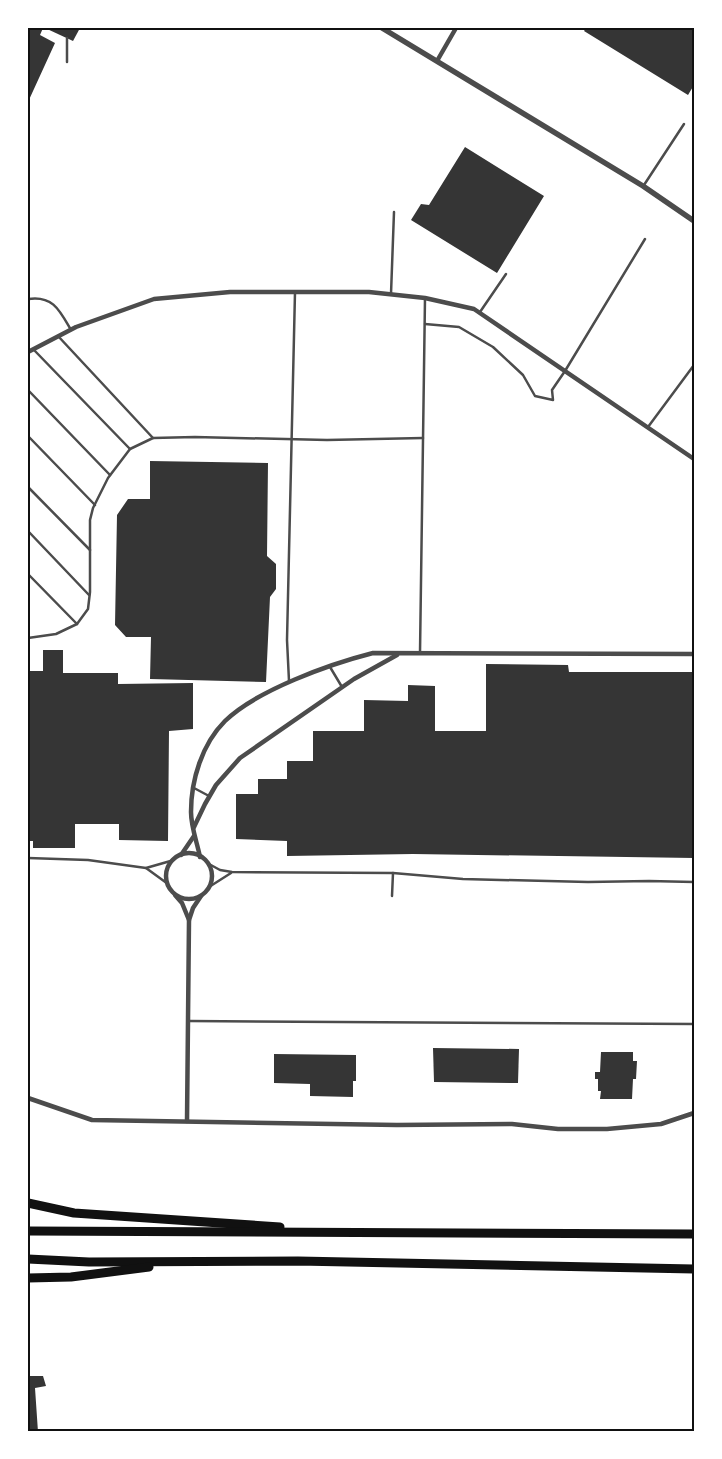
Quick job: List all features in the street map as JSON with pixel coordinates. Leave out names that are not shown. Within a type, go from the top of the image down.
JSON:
[{"type":"highway","points":[[28,1203],[74,1213],[370,1232]]},
{"type":"highway","points":[[28,1231],[694,1234]]},
{"type":"highway","points":[[28,1259],[89,1262],[308,1262],[694,1269]]},
{"type":"highway","points":[[28,1278],[70,1276],[189,1262]]},
{"type":"street","points":[[382,28],[643,186],[694,221]]},
{"type":"street","points":[[437,61],[456,28]]},
{"type":"street","points":[[28,352],[71,330],[154,299],[230,292],[369,292],[425,298],[474,309],[694,459]]},
{"type":"street","points":[[187,1121],[189,920],[193,908],[209,887],[212,875],[208,864],[200,856],[194,836],[191,814],[194,788],[202,755],[224,722],[243,706],[289,683],[330,666],[373,653],[694,654]]},
{"type":"street","points":[[194,827],[209,796],[226,772],[240,758],[342,687],[398,654]]},
{"type":"street","points":[[189,920],[182,903],[168,884],[166,875],[174,860],[181,855],[194,836]]},
{"type":"street","points":[[181,855],[190,853],[200,856]]},
{"type":"street","points":[[173,892],[189,899],[201,896]]},
{"type":"street","points":[[28,1098],[92,1120],[397,1125],[512,1124],[558,1129],[606,1129],[661,1124],[694,1112]]},
{"type":"lane","points":[[67,38],[67,62]]},
{"type":"lane","points":[[643,186],[684,124]]},
{"type":"lane","points":[[391,294],[394,212]]},
{"type":"lane","points":[[425,324],[458,327],[493,347],[523,375],[535,396],[553,400],[552,390],[644,239]]},
{"type":"lane","points":[[480,313],[506,274]]},
{"type":"lane","points":[[289,683],[286,640],[295,292]]},
{"type":"lane","points":[[28,299],[39,297],[57,307],[71,330]]},
{"type":"lane","points":[[420,653],[425,298]]},
{"type":"lane","points":[[58,336],[152,438]]},
{"type":"lane","points":[[34,349],[130,449]]},
{"type":"lane","points":[[647,428],[694,364]]},
{"type":"lane","points":[[28,390],[110,476]]},
{"type":"lane","points":[[28,436],[95,505]]},
{"type":"lane","points":[[28,630],[28,638],[56,634],[78,624],[88,609],[90,596],[90,520],[95,505],[110,476],[130,449],[152,438],[195,437],[291,440],[423,438]]},
{"type":"lane","points":[[28,487],[90,550]]},
{"type":"lane","points":[[28,531],[90,596]]},
{"type":"lane","points":[[28,574],[78,624]]},
{"type":"lane","points":[[330,666],[342,687]]},
{"type":"lane","points":[[194,788],[209,796]]},
{"type":"lane","points":[[28,858],[88,860],[146,868],[174,860]]},
{"type":"lane","points":[[208,864],[232,872],[392,873],[462,879],[694,882]]},
{"type":"lane","points":[[146,868],[168,884]]},
{"type":"lane","points":[[209,887],[232,872]]},
{"type":"lane","points":[[392,873],[392,896]]},
{"type":"lane","points":[[188,1021],[694,1024]]},
{"type":"building","points":[[28,28],[43,28],[40,35],[55,43],[28,102]]},
{"type":"building","points":[[45,28],[80,28],[73,41]]},
{"type":"building","points":[[586,28],[694,28],[694,85],[688,95],[584,31]]},
{"type":"building","points":[[465,147],[544,196],[497,273],[411,220],[421,204],[429,205]]},
{"type":"building","points":[[150,461],[268,463],[267,556],[276,564],[276,589],[270,597],[266,682],[150,679],[151,637],[126,637],[115,625],[117,515],[128,499],[150,499]]},
{"type":"building","points":[[43,650],[63,650],[63,673],[118,673],[118,684],[193,683],[193,729],[169,731],[168,841],[119,840],[119,824],[75,824],[75,848],[33,848],[33,841],[28,841],[28,671],[43,671]]},
{"type":"building","points":[[486,664],[568,665],[569,672],[694,672],[694,858],[413,854],[287,856],[287,841],[236,839],[236,794],[258,794],[258,779],[287,779],[287,761],[313,761],[313,731],[364,731],[364,700],[408,701],[408,685],[435,686],[435,731],[486,731]]},
{"type":"building","points":[[433,1048],[519,1049],[518,1083],[434,1082]]},
{"type":"building","points":[[601,1052],[633,1052],[633,1061],[637,1061],[636,1079],[633,1079],[632,1099],[600,1099],[601,1091],[598,1091],[598,1079],[595,1079],[595,1072],[600,1072]]},
{"type":"building","points":[[274,1054],[356,1055],[356,1081],[353,1081],[353,1097],[310,1096],[310,1084],[274,1083]]},
{"type":"building","points":[[28,1376],[43,1376],[46,1386],[35,1388],[38,1432],[28,1432]]}]
